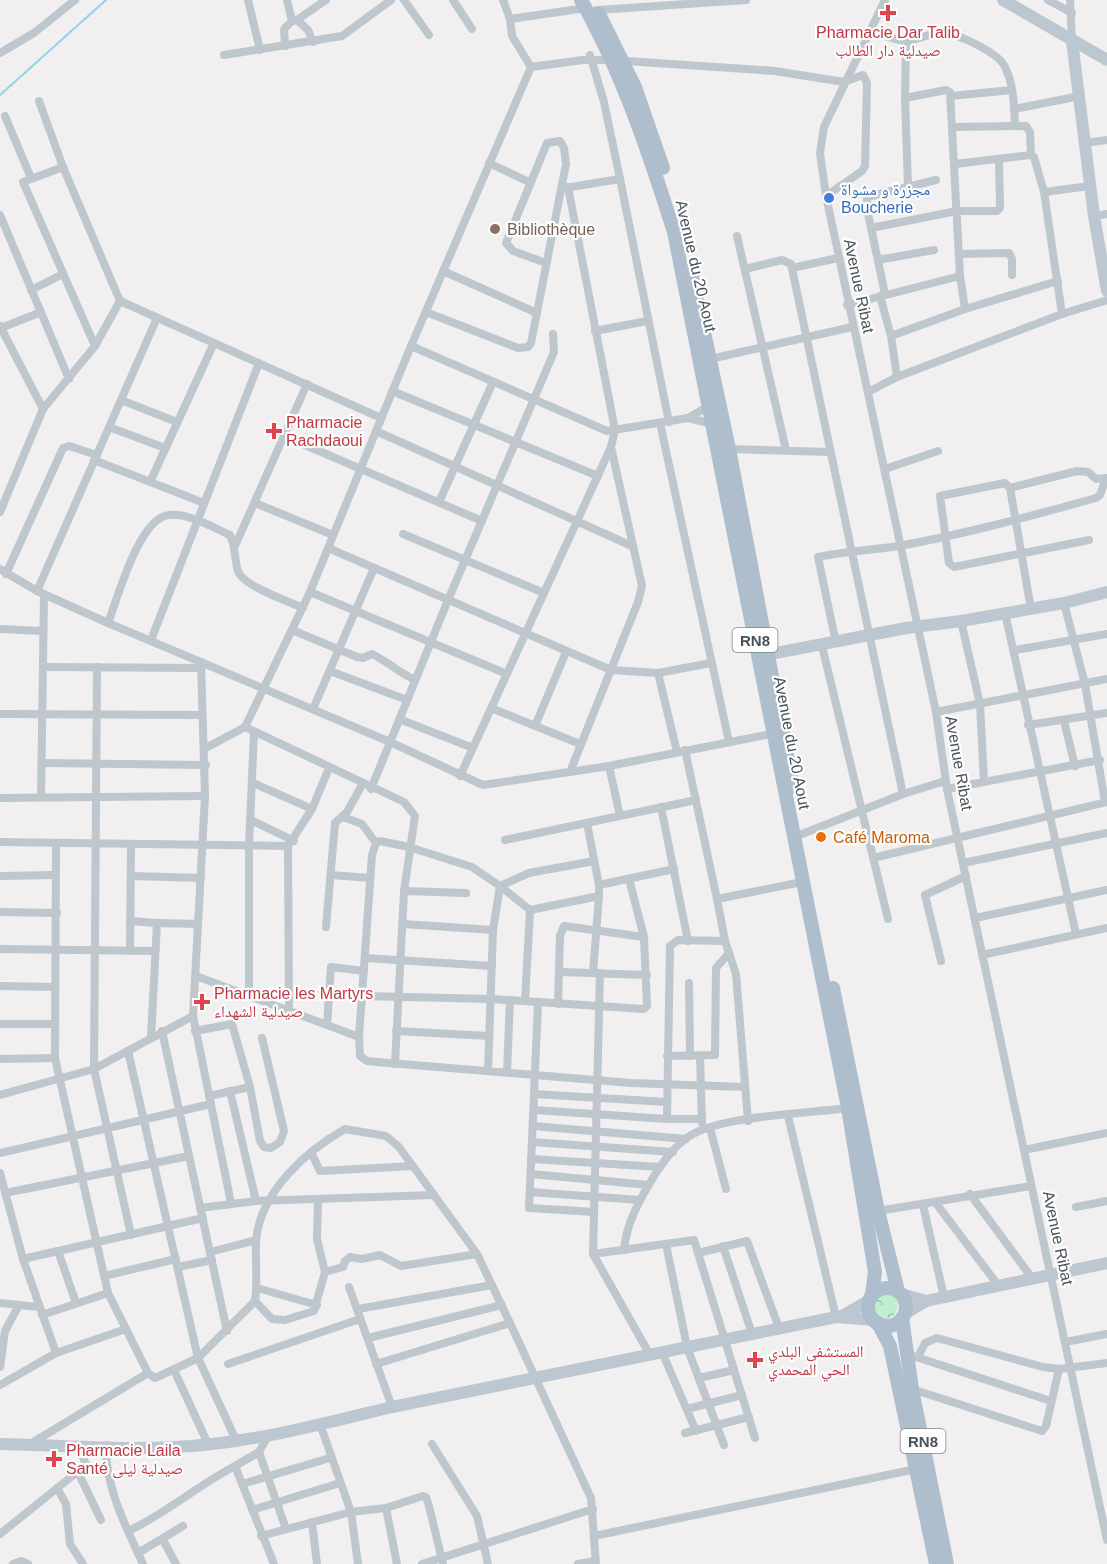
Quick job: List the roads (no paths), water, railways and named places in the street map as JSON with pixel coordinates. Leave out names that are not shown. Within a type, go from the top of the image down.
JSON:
[{"type":"main road","name":"Avenue du 20 Aout","points":[[589,4],[604,46],[635,87],[680,223],[710,359],[729,449],[802,882],[848,1108],[875,1272],[871,1297]]},
{"type":"main road","name":"Avenue du 20 Aout","points":[[589,4],[617,61],[674,232],[763,655]]},
{"type":"main road","name":"Avenue du 20 Aout","points":[[777,733],[802,834],[878,1211],[899,1292]]},
{"type":"main road","points":[[871,1297],[884,1288],[899,1292]]},
{"type":"main road","name":"RN8","points":[[899,1292],[906,1306],[903,1316],[913,1356],[912,1389],[947,1564]]},
{"type":"main road","name":"RN8","points":[[871,1297],[869,1310],[890,1346],[936,1564]]},
{"type":"main road","points":[[876,1321],[890,1325],[903,1316]]},
{"type":"street","points":[[0,53],[34,33],[75,0]]},
{"type":"street","points":[[248,0],[260,50]]},
{"type":"street","points":[[287,0],[295,21],[308,30],[312,42]]},
{"type":"street","points":[[285,46],[284,29],[326,0]]},
{"type":"street","points":[[224,55],[342,36],[391,0]]},
{"type":"street","points":[[404,0],[429,35]]},
{"type":"street","points":[[453,0],[472,29]]},
{"type":"street","points":[[503,0],[510,19],[512,36],[531,67]]},
{"type":"street","points":[[510,19],[589,4],[746,0]]},
{"type":"street","name":"Avenue Ribat","points":[[885,0],[844,82],[821,137],[820,153],[825,196],[847,305],[885,469],[898,546],[936,712],[946,785],[1031,1186],[1070,1368],[1104,1507],[1107,1540]]},
{"type":"street","points":[[1003,0],[1107,60]]},
{"type":"street","points":[[1048,0],[1072,13]]},
{"type":"street","points":[[1070,0],[1072,41],[1084,143],[1107,291]]},
{"type":"street","points":[[870,32],[906,42],[938,33],[955,35],[1000,59],[1012,90],[1015,126]]},
{"type":"street","points":[[906,42],[908,187]]},
{"type":"street","points":[[588,59],[604,46]]},
{"type":"street","points":[[531,67],[588,59],[775,71],[844,82],[859,74],[867,80],[865,166],[862,171],[825,196]]},
{"type":"street","points":[[588,59],[620,179],[664,422],[711,663],[729,742]]},
{"type":"street","points":[[249,996],[249,845],[253,783],[250,730],[264,689],[310,592],[392,391],[531,67]]},
{"type":"street","points":[[905,98],[946,90],[951,96],[960,276],[965,309]]},
{"type":"street","points":[[951,96],[1012,90]]},
{"type":"street","points":[[1014,109],[1080,96]]},
{"type":"street","points":[[39,101],[63,167],[120,301],[381,418]]},
{"type":"street","points":[[5,116],[31,178]]},
{"type":"street","points":[[953,128],[1015,126],[1029,128],[1031,155],[1037,163],[1044,192],[1062,314]]},
{"type":"street","points":[[426,312],[523,349],[531,343],[546,263],[565,188],[566,164],[564,148],[560,141],[547,143],[529,182],[506,243],[513,251],[546,263]]},
{"type":"street","points":[[1084,143],[1107,141]]},
{"type":"street","points":[[955,164],[1031,155]]},
{"type":"street","points":[[872,228],[957,211],[992,212],[1000,207],[999,159]]},
{"type":"street","points":[[489,164],[529,182]]},
{"type":"street","points":[[63,167],[23,182],[95,346]]},
{"type":"street","points":[[565,188],[620,179]]},
{"type":"street","points":[[897,377],[867,197],[936,180]]},
{"type":"street","points":[[1044,192],[1090,186]]},
{"type":"street","points":[[460,776],[611,447],[615,430],[565,188]]},
{"type":"street","points":[[1094,216],[1107,214]]},
{"type":"street","points":[[0,215],[3,231],[69,379]]},
{"type":"street","points":[[737,236],[786,450]]},
{"type":"street","points":[[878,260],[934,249]]},
{"type":"street","points":[[959,254],[1009,254],[1012,259],[1012,275]]},
{"type":"street","points":[[792,268],[838,258]]},
{"type":"street","points":[[745,269],[782,260],[789,262],[792,268],[903,794]]},
{"type":"street","points":[[443,271],[537,313]]},
{"type":"street","points":[[31,290],[63,274]]},
{"type":"street","points":[[847,305],[960,276]]},
{"type":"street","points":[[891,336],[965,309],[1058,281]]},
{"type":"street","points":[[868,392],[897,377],[1062,314],[1107,300]]},
{"type":"street","points":[[0,512],[43,409],[95,346],[120,301]]},
{"type":"street","points":[[41,312],[0,327],[43,409]]},
{"type":"street","points":[[41,797],[43,631],[40,593],[109,427],[158,318]]},
{"type":"street","points":[[595,331],[647,321]]},
{"type":"street","points":[[710,359],[852,327]]},
{"type":"street","points":[[326,927],[332,834],[335,823],[343,817],[367,787],[390,742],[448,600],[555,352],[553,334]]},
{"type":"street","points":[[150,482],[214,343]]},
{"type":"street","points":[[411,346],[607,431],[688,418],[709,406]]},
{"type":"street","points":[[151,640],[259,363]]},
{"type":"street","points":[[439,502],[493,382]]},
{"type":"street","points":[[236,546],[307,384]]},
{"type":"street","points":[[392,391],[598,476]]},
{"type":"street","points":[[121,400],[177,422]]},
{"type":"street","points":[[688,418],[713,424]]},
{"type":"street","points":[[109,427],[165,448]]},
{"type":"street","points":[[376,431],[632,546]]},
{"type":"street","points":[[284,436],[482,521]]},
{"type":"street","points":[[204,503],[69,446],[63,448],[3,572],[40,593],[151,640],[201,665],[314,709],[483,785],[609,766],[777,733]]},
{"type":"street","points":[[570,772],[642,586],[611,447]]},
{"type":"street","points":[[729,449],[829,452]]},
{"type":"street","points":[[885,469],[938,451]]},
{"type":"street","points":[[836,643],[818,557],[852,550],[898,546],[1016,520],[1096,498],[1107,478],[1096,478],[1088,472],[1077,471],[1010,488]]},
{"type":"street","points":[[1031,609],[1022,554],[1010,488],[1005,483],[940,496],[949,563],[954,567],[1022,554],[1089,540]]},
{"type":"street","points":[[255,503],[333,535]]},
{"type":"street","points":[[108,623],[144,531],[157,518],[171,514],[197,520],[230,535],[236,546],[238,571],[246,582],[303,608]]},
{"type":"street","points":[[403,534],[544,593]]},
{"type":"street","points":[[328,548],[611,670],[658,674],[711,663]]},
{"type":"street","points":[[314,709],[374,568]]},
{"type":"street","points":[[310,592],[507,674]]},
{"type":"street","points":[[763,655],[822,646],[868,635],[1064,603],[1107,592]]},
{"type":"street","points":[[873,858],[1106,802],[1076,641],[1064,603]]},
{"type":"street","points":[[1005,613],[1025,695],[1028,725],[1076,934]]},
{"type":"street","points":[[961,621],[980,704],[984,781]]},
{"type":"street","points":[[0,629],[43,631]]},
{"type":"street","points":[[292,630],[361,658],[372,654],[388,662],[396,671],[415,680]]},
{"type":"street","points":[[1015,650],[1107,634]]},
{"type":"street","points":[[822,646],[888,919]]},
{"type":"street","points":[[535,726],[566,652]]},
{"type":"street","points":[[43,667],[201,665]]},
{"type":"street","points":[[201,665],[206,796],[193,1016],[231,1203]]},
{"type":"street","points":[[97,668],[94,1069],[131,1234]]},
{"type":"street","points":[[330,671],[407,700]]},
{"type":"street","points":[[658,674],[696,800],[725,941],[736,974],[748,1120]]},
{"type":"street","points":[[936,712],[1107,680]]},
{"type":"street","points":[[491,708],[580,744]]},
{"type":"street","points":[[1028,725],[1064,722],[1107,713]]},
{"type":"street","points":[[0,714],[202,715]]},
{"type":"street","points":[[399,719],[473,748]]},
{"type":"street","points":[[1064,722],[1075,766]]},
{"type":"street","points":[[204,749],[250,730],[367,787],[404,802],[415,816],[404,891],[395,1064]]},
{"type":"street","points":[[802,834],[903,794],[1100,760]]},
{"type":"street","points":[[42,763],[206,765]]},
{"type":"street","points":[[609,766],[620,816]]},
{"type":"street","points":[[289,1011],[291,844],[312,809],[329,768]]},
{"type":"street","points":[[253,783],[312,809]]},
{"type":"street","points":[[0,798],[206,796]]},
{"type":"street","points":[[505,840],[696,800]]},
{"type":"street","points":[[661,807],[688,941]]},
{"type":"street","points":[[343,817],[362,824],[376,843],[370,878],[359,1037],[360,1056],[363,1059],[395,1064],[598,1081],[668,1086],[745,1087]]},
{"type":"street","points":[[251,820],[291,844]]},
{"type":"street","points":[[587,823],[600,885],[597,929],[600,1007],[593,1254],[656,1353],[687,1409],[696,1431]]},
{"type":"street","points":[[963,863],[1107,833]]},
{"type":"street","points":[[0,842],[291,844]]},
{"type":"street","points":[[376,843],[384,842],[409,847],[472,867],[530,910]]},
{"type":"street","points":[[56,843],[55,1058],[108,1293],[147,1373],[155,1378],[198,1358],[255,1301],[256,1240],[260,1222],[269,1201],[289,1173],[311,1152],[349,1128],[386,1136],[399,1147],[477,1254],[536,1379],[593,1509],[596,1562],[578,1564]]},
{"type":"street","points":[[130,951],[131,844]]},
{"type":"street","points":[[500,886],[529,873],[594,861]]},
{"type":"street","points":[[600,885],[674,869]]},
{"type":"street","points":[[0,876],[55,875]]},
{"type":"street","points":[[331,875],[370,878]]},
{"type":"street","points":[[131,876],[201,878]]},
{"type":"street","points":[[941,961],[925,895],[950,881],[966,876]]},
{"type":"street","points":[[362,996],[491,999],[558,1005],[646,1008],[647,975],[644,938],[629,879]]},
{"type":"street","points":[[717,899],[802,882]]},
{"type":"street","points":[[488,1071],[493,930],[500,886]]},
{"type":"street","points":[[975,918],[1107,890]]},
{"type":"street","points":[[404,891],[466,893]]},
{"type":"street","points":[[530,910],[599,896]]},
{"type":"street","points":[[525,1001],[530,910]]},
{"type":"street","points":[[0,912],[57,913]]},
{"type":"street","points":[[130,921],[198,924]]},
{"type":"street","points":[[151,1037],[157,923]]},
{"type":"street","points":[[404,924],[493,930]]},
{"type":"street","points":[[558,1005],[562,928],[568,925],[644,938]]},
{"type":"street","points":[[982,955],[1107,928]]},
{"type":"street","points":[[667,1119],[670,946],[675,941],[725,941]]},
{"type":"street","points":[[0,949],[155,951]]},
{"type":"street","points":[[667,1056],[715,1055],[716,968],[729,953]]},
{"type":"street","points":[[365,958],[492,966]]},
{"type":"street","points":[[327,1025],[331,967],[364,971]]},
{"type":"street","points":[[560,972],[647,975]]},
{"type":"street","points":[[196,976],[359,1037]]},
{"type":"street","points":[[689,983],[690,1056]]},
{"type":"street","points":[[0,986],[55,987]]},
{"type":"street","points":[[507,1072],[510,1000]]},
{"type":"street","points":[[538,1003],[529,1208],[594,1212]]},
{"type":"street","points":[[0,1095],[94,1069],[193,1016]]},
{"type":"street","points":[[0,1024],[55,1024]]},
{"type":"street","points":[[195,1030],[232,1024],[250,1087],[260,1141],[264,1147],[271,1148],[280,1142],[284,1131],[262,1038]]},
{"type":"street","points":[[162,1031],[227,1331]]},
{"type":"street","points":[[396,1031],[489,1036]]},
{"type":"street","points":[[128,1051],[198,1358],[236,1440]]},
{"type":"street","points":[[700,1056],[702,1119],[726,1189]]},
{"type":"street","points":[[0,1059],[55,1058]]},
{"type":"street","points":[[0,1153],[179,1112],[230,1091],[250,1087]]},
{"type":"street","points":[[230,1091],[256,1201]]},
{"type":"street","points":[[534,1094],[667,1102]]},
{"type":"street","points":[[624,1250],[626,1232],[640,1200],[660,1167],[686,1139],[706,1129],[748,1120],[848,1108]]},
{"type":"street","points":[[534,1110],[667,1119],[702,1119]]},
{"type":"street","points":[[788,1116],[839,1316]]},
{"type":"street","points":[[533,1126],[686,1139]]},
{"type":"street","points":[[1024,1150],[1107,1133]]},
{"type":"street","points":[[532,1142],[673,1152]]},
{"type":"street","points":[[311,1152],[320,1171],[413,1166]]},
{"type":"street","points":[[5,1193],[189,1156]]},
{"type":"street","points":[[531,1159],[660,1167]]},
{"type":"street","points":[[0,1173],[5,1193],[4,1203],[56,1353]]},
{"type":"street","points":[[531,1174],[649,1185]]},
{"type":"street","points":[[878,1211],[923,1205],[970,1194],[1031,1186]]},
{"type":"street","points":[[530,1192],[640,1200]]},
{"type":"street","points":[[970,1194],[1032,1278]]},
{"type":"street","points":[[200,1208],[256,1201],[434,1195]]},
{"type":"street","points":[[255,1301],[269,1317],[285,1320],[314,1311],[325,1272],[317,1239],[318,1200]]},
{"type":"street","points":[[1076,1207],[1107,1201]]},
{"type":"street","points":[[935,1202],[998,1285]]},
{"type":"street","points":[[923,1205],[944,1297]]},
{"type":"street","points":[[23,1259],[202,1218]]},
{"type":"street","points":[[104,1276],[211,1256],[256,1240]]},
{"type":"street","points":[[593,1254],[694,1240],[755,1438]]},
{"type":"street","points":[[698,1253],[747,1241],[779,1328]]},
{"type":"street","points":[[666,1244],[687,1347],[724,1445]]},
{"type":"street","points":[[723,1246],[752,1334]]},
{"type":"street","points":[[58,1251],[76,1303]]},
{"type":"street","points":[[325,1272],[343,1267],[345,1261],[353,1257],[362,1259],[380,1255],[397,1266],[401,1266],[477,1254]]},
{"type":"street","points":[[903,1316],[926,1301],[1107,1263]]},
{"type":"street","points":[[358,1309],[492,1285]]},
{"type":"street","points":[[349,1287],[392,1407]]},
{"type":"street","points":[[257,1288],[317,1305]]},
{"type":"street","points":[[899,1292],[926,1301]]},
{"type":"street","points":[[0,1303],[40,1311],[108,1293]]},
{"type":"street","points":[[839,1316],[871,1297]]},
{"type":"street","points":[[0,1367],[2,1330],[19,1305]]},
{"type":"street","points":[[368,1338],[502,1305]]},
{"type":"street","points":[[0,1444],[106,1445],[147,1448],[208,1444],[320,1424],[392,1407],[839,1316],[876,1321]]},
{"type":"street","points":[[228,1364],[360,1319]]},
{"type":"street","points":[[376,1364],[510,1323]]},
{"type":"street","points":[[0,1385],[56,1353],[126,1329]]},
{"type":"street","points":[[1065,1342],[1107,1334]]},
{"type":"street","points":[[1051,1401],[913,1356],[925,1343],[937,1338],[1059,1369],[1107,1363]]},
{"type":"street","points":[[912,1389],[1039,1430],[1046,1426],[1059,1369]]},
{"type":"street","points":[[174,1370],[208,1444]]},
{"type":"street","points":[[699,1378],[734,1370]]},
{"type":"street","points":[[29,1444],[147,1373]]},
{"type":"street","points":[[687,1409],[742,1395]]},
{"type":"street","points":[[685,1433],[748,1417]]},
{"type":"street","points":[[320,1424],[330,1458],[351,1512],[358,1564]]},
{"type":"street","points":[[128,1531],[150,1520],[207,1480],[259,1452],[269,1434]]},
{"type":"street","points":[[432,1444],[477,1516],[488,1564]]},
{"type":"street","points":[[106,1445],[108,1471],[121,1517],[143,1564]]},
{"type":"street","points":[[0,1534],[86,1465],[79,1446]]},
{"type":"street","points":[[259,1452],[286,1529]]},
{"type":"street","points":[[242,1484],[330,1458]]},
{"type":"street","points":[[235,1466],[274,1564]]},
{"type":"street","points":[[594,1536],[916,1469]]},
{"type":"street","points":[[78,1472],[101,1520]]},
{"type":"street","points":[[252,1510],[340,1483]]},
{"type":"street","points":[[57,1488],[66,1504],[70,1544],[83,1564]]},
{"type":"street","points":[[261,1536],[351,1512],[386,1508],[417,1496],[426,1497],[442,1561]]},
{"type":"street","points":[[386,1508],[397,1564]]},
{"type":"street","points":[[422,1564],[442,1561],[484,1544],[593,1509]]},
{"type":"street","points":[[312,1522],[317,1564]]},
{"type":"street","points":[[138,1553],[183,1526]]},
{"type":"street","points":[[163,1539],[176,1564]]},
{"type":"street","points":[[13,1564],[21,1561],[28,1564]]},
{"type":"waterway","points":[[0,95],[106,0]]},
{"type":"place","name":"Pharmacie Dar Talib صيدلية دار الطالب","points":[[888,13]]},
{"type":"place","name":"مجزرة و مشواة Boucherie","points":[[829,198]]},
{"type":"place","name":"Bibliothèque","points":[[495,229]]},
{"type":"place","name":"Pharmacie Rachdaoui","points":[[274,431]]},
{"type":"place","name":"Café Maroma","points":[[821,837]]},
{"type":"place","name":"Pharmacie les Martyrs صيدلية الشهداء","points":[[202,1002]]},
{"type":"place","name":"المستشفى البلدي الحي المحمدي","points":[[755,1360]]},
{"type":"place","name":"Pharmacie Laila Santé صيدلية ليلى","points":[[54,1459]]}]
